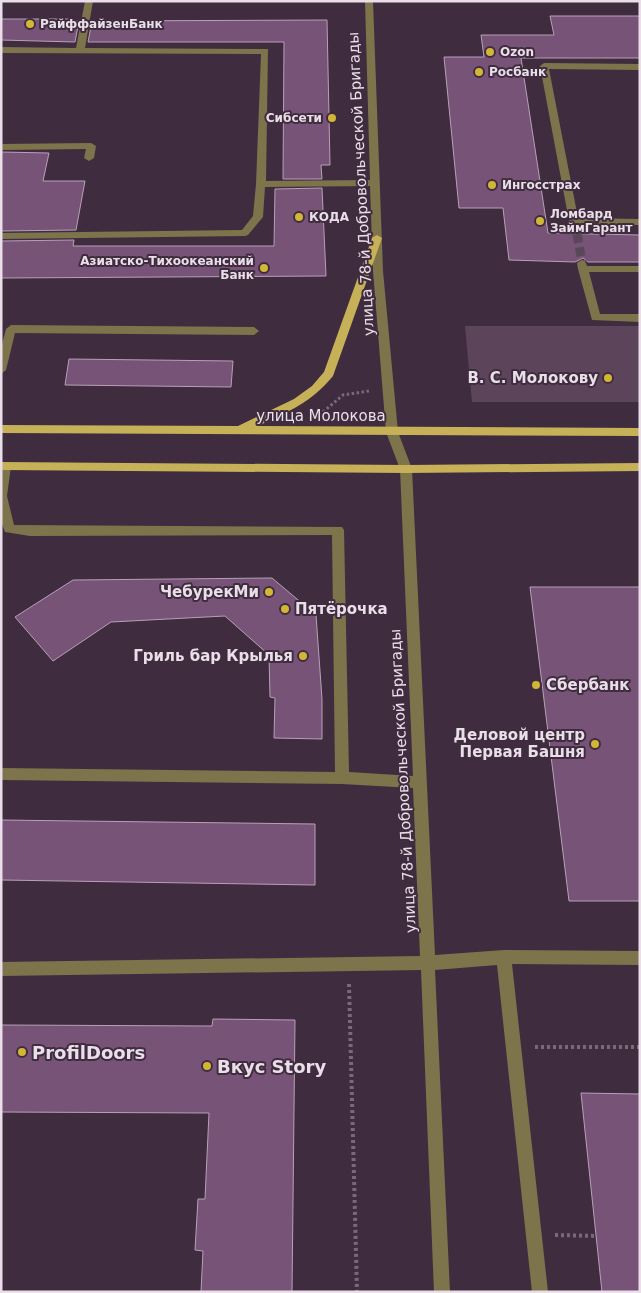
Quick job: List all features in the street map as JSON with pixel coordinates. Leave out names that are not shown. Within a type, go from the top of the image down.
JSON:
[{"type":"main road","points":[[240,431],[298,402],[316,389],[329,373],[377,238]]},
{"type":"main road","name":"улица Молокова","points":[[1,429],[640,432]]},
{"type":"main road","points":[[3,466],[406,469],[640,467]]},
{"type":"street","points":[[80,51],[89,1]]},
{"type":"street","name":"улица 78-й Добровольческой Бригады","points":[[369,1],[378,272],[392,432],[406,469],[442,1292]]},
{"type":"street","points":[[1,50],[265,51],[258,217],[245,234],[1,236]]},
{"type":"street","points":[[577,234],[544,66],[640,66]]},
{"type":"street","points":[[1,147],[91,146],[89,158]]},
{"type":"street","points":[[260,184],[374,183]]},
{"type":"street","points":[[574,222],[640,222]]},
{"type":"street","points":[[640,270],[583,266],[596,317],[640,318]]},
{"type":"street","points":[[1,370],[11,329],[254,331]]},
{"type":"street","points":[[3,466],[1,496],[9,529],[30,531],[338,530],[342,778]]},
{"type":"street","points":[[1,774],[342,778],[420,782]]},
{"type":"street","points":[[504,957],[540,1292]]},
{"type":"street","points":[[1,969],[427,963],[504,957],[640,958]]},
{"type":"path","points":[[322,414],[336,397],[357,391],[370,391]]},
{"type":"path","points":[[348,964],[357,1292]]},
{"type":"path","points":[[513,1046],[640,1047]]},
{"type":"path","points":[[534,1234],[596,1236]]},
{"type":"shaded area","points":[[465,326],[640,326],[640,402],[472,402]]},
{"type":"building","points":[[550,16],[640,16],[640,58],[521,58],[548,233],[640,235],[640,262],[588,262],[583,258],[575,262],[509,260],[503,208],[459,208],[444,57],[484,57],[481,35],[554,35]]},
{"type":"building","points":[[1,19],[73,19],[73,21],[79,21],[75,42],[1,40]]},
{"type":"building","points":[[327,20],[330,165],[321,165],[322,179],[283,179],[284,42],[88,42],[92,21]]},
{"type":"building","points":[[1,152],[49,153],[43,181],[85,181],[76,230],[1,231]]},
{"type":"building","name":"КОДА","points":[[322,188],[326,276],[1,278],[1,241],[74,240],[73,246],[274,246],[275,189]]},
{"type":"building","points":[[69,359],[233,361],[231,387],[65,385]]},
{"type":"building","points":[[272,578],[316,615],[322,699],[322,739],[274,738],[275,698],[270,697],[269,655],[225,616],[111,622],[53,661],[15,617],[73,580]]},
{"type":"building","name":"Деловой центр Первая Башня","points":[[530,587],[640,587],[640,901],[569,901]]},
{"type":"building","points":[[1,820],[315,824],[315,885],[1,880]]},
{"type":"building","points":[[213,1019],[295,1020],[292,1292],[201,1292],[203,1251],[195,1250],[198,1199],[205,1199],[209,1113],[1,1112],[1,1025],[212,1026]]},
{"type":"building","points":[[581,1093],[640,1094],[640,1292],[602,1292]]},
{"type":"tunnel","points":[[577,234],[582,262]]},
{"type":"place","name":"РайффайзенБанк","points":[[30,24]]},
{"type":"place","name":"Ozon","points":[[490,52]]},
{"type":"place","name":"Росбанк","points":[[479,72]]},
{"type":"place","name":"Сибсети","points":[[332,118]]},
{"type":"place","name":"Ингосстрах","points":[[492,185]]},
{"type":"place","name":"КОДА","points":[[299,217]]},
{"type":"place","name":"Ломбард ЗаймГарант","points":[[540,221]]},
{"type":"place","name":"Азиатско-Тихоокеанский Банк","points":[[264,268]]},
{"type":"place","name":"В. С. Молокову","points":[[608,378]]},
{"type":"place","name":"ЧебурекМи","points":[[269,592]]},
{"type":"place","name":"Пятёрочка","points":[[285,609]]},
{"type":"place","name":"Гриль бар Крылья","points":[[303,656]]},
{"type":"place","name":"Сбербанк","points":[[536,685]]},
{"type":"place","name":"Деловой центр Первая Башня","points":[[595,744]]},
{"type":"place","name":"ProfilDoors","points":[[22,1052]]},
{"type":"place","name":"Вкус Story","points":[[207,1066]]}]
